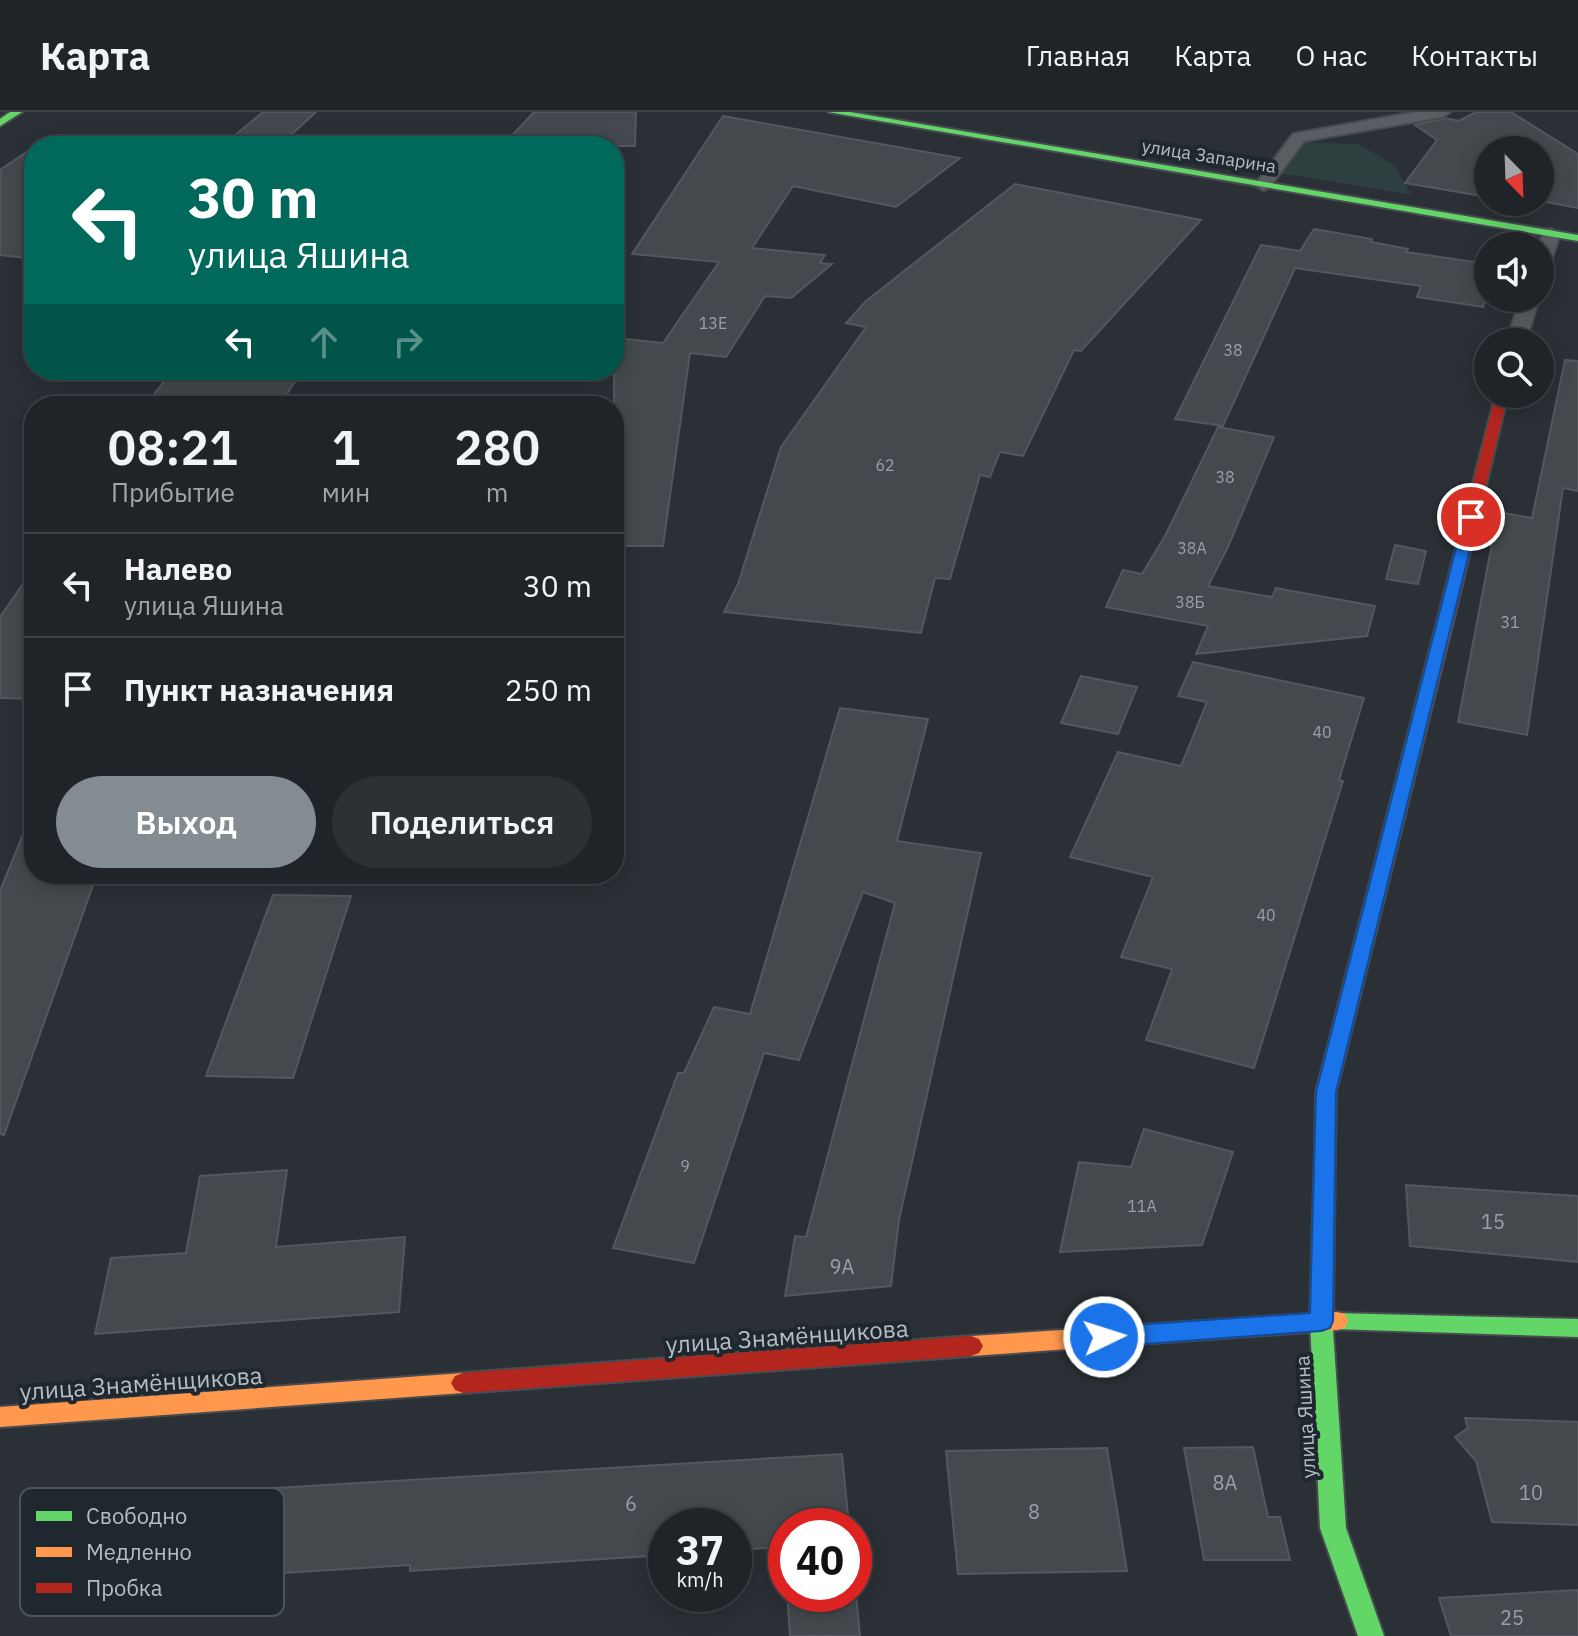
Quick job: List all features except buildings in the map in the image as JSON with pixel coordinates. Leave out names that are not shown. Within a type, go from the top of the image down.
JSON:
[{"type":"street","points":[[0,123],[17,112]]},
{"type":"street","name":"улица Запарина","points":[[833,112],[1539,232]]},
{"type":"street","points":[[1263,185],[1299,137],[1442,112]]},
{"type":"street","name":"улица Запарина","points":[[1554,234],[1578,238]]},
{"type":"street","name":"улица Яшина","points":[[1371,1636],[1333,1528],[1321,1321],[1326,1092],[1498,408]]},
{"type":"street","name":"улица Знамёнщикова","points":[[0,1417],[1321,1321],[1578,1328]]},
{"type":"shaded area","points":[[1302,142],[1359,144],[1395,166],[1411,195],[1279,173]]},
{"type":"traffic: fast","points":[[0,123],[17,112]]},
{"type":"traffic: fast","points":[[833,112],[1578,238]]},
{"type":"traffic: fast","points":[[1325,1150],[1321,1321],[1333,1528],[1371,1636]]},
{"type":"traffic: fast","points":[[1337,1321],[1578,1328]]},
{"type":"traffic: slow","points":[[1325,1150],[1326,1092],[1447,614]]},
{"type":"traffic: slow","points":[[971,1346],[1337,1321]]},
{"type":"traffic: slow","points":[[0,1417],[463,1383]]},
{"type":"traffic: jam","points":[[1447,614],[1498,408]]},
{"type":"traffic: jam","points":[[463,1383],[971,1346]]},
{"type":"route","points":[[1104,1337],[1321,1321],[1326,1092],[1471,517]]}]
